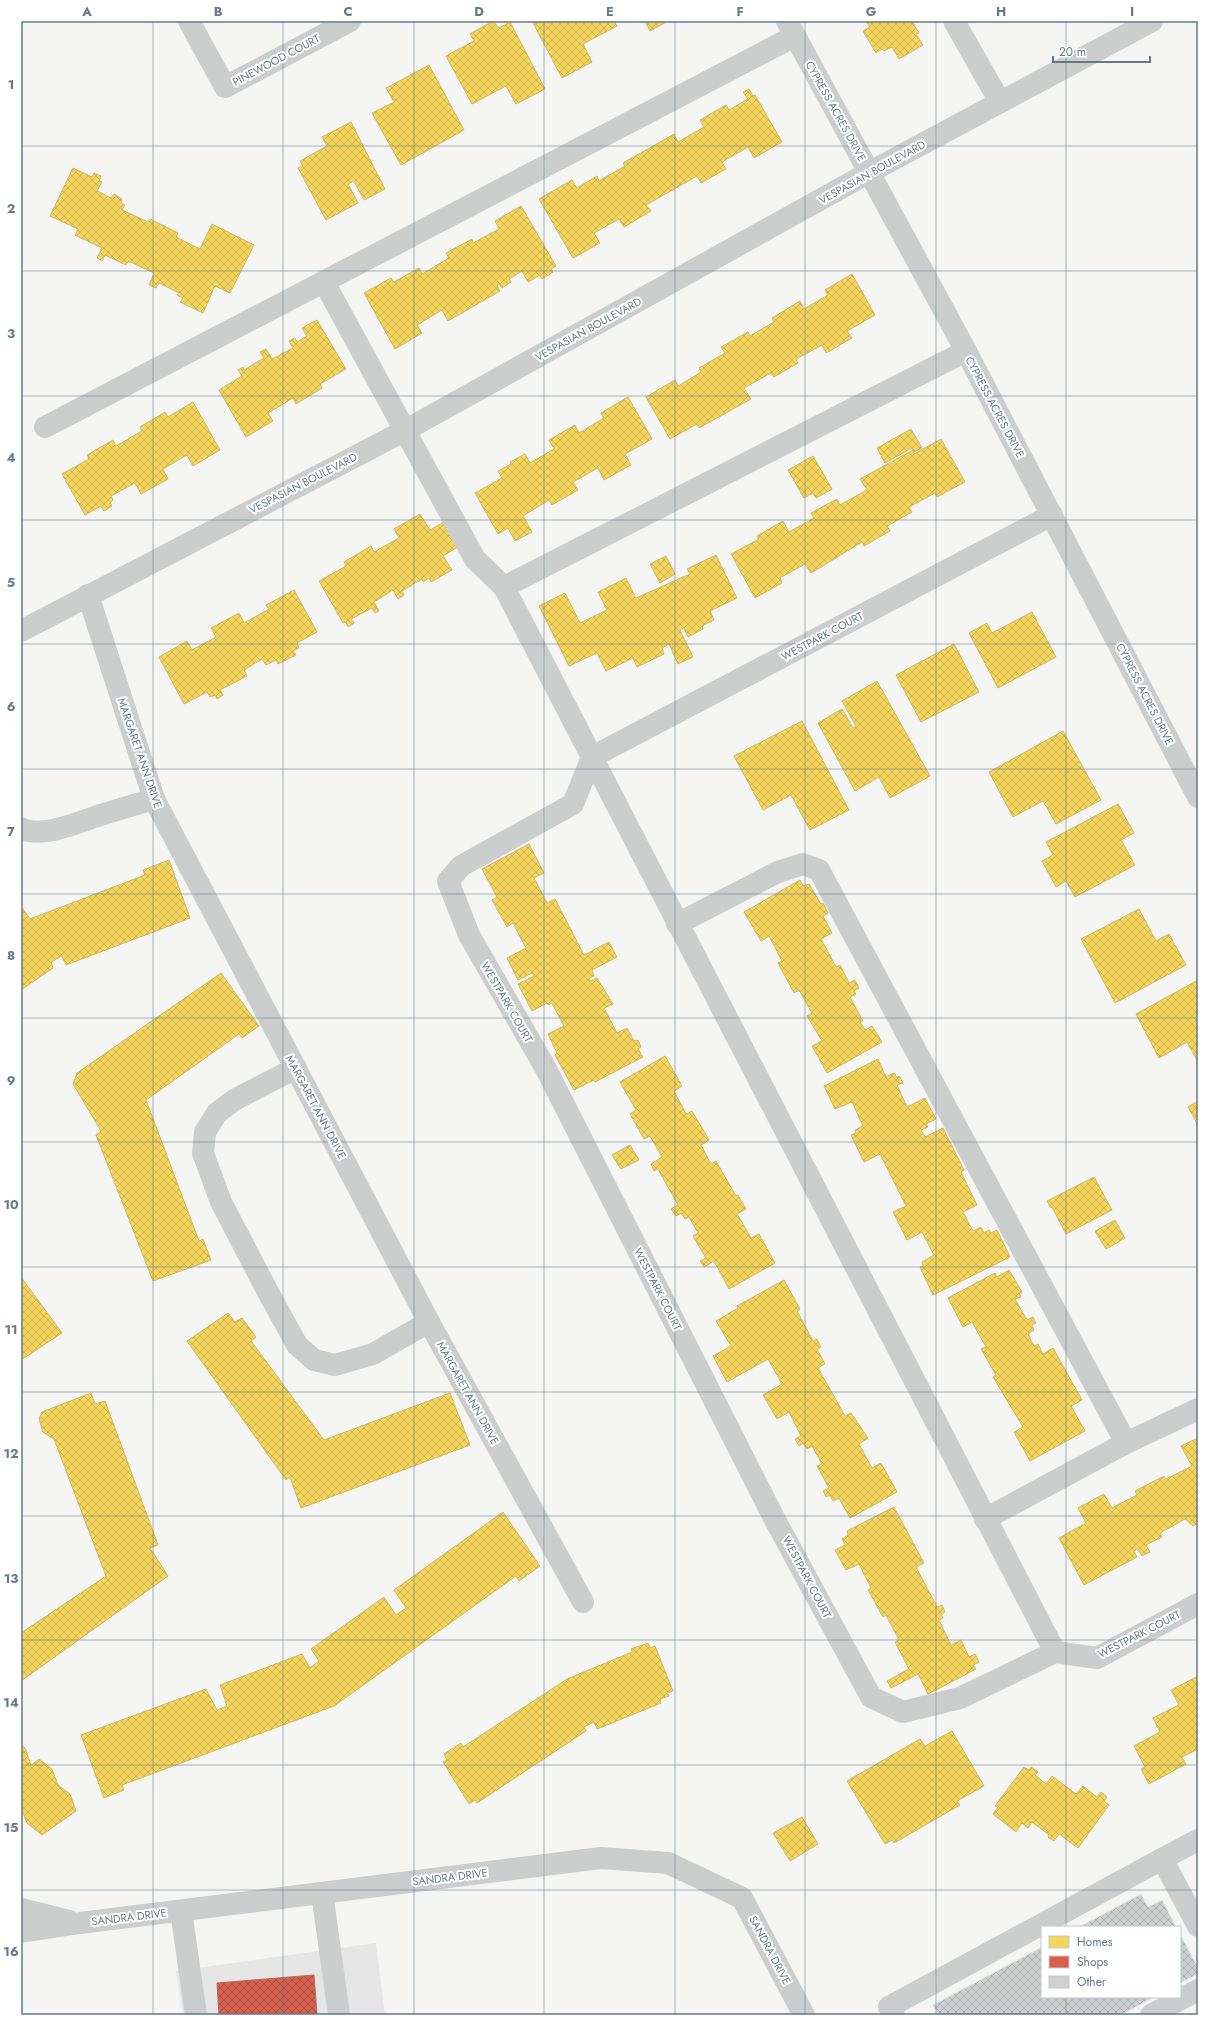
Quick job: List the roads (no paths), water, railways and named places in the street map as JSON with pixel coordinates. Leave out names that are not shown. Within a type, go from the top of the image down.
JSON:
[{"type":"street","name":"PINEWOOD COURT","points":[[189,21],[225,87],[350,21]]},
{"type":"street","points":[[954,21],[1000,102]]},
{"type":"street","name":"VESPASIAN BOULEVARD","points":[[21,631],[404,431],[870,172],[1152,21]]},
{"type":"street","points":[[45,427],[324,282],[791,29]]},
{"type":"street","name":"CYPRESS ACRES DRIVE","points":[[791,29],[966,351],[1198,797]]},
{"type":"street","points":[[324,282],[475,559],[504,587],[677,924],[1055,1652]]},
{"type":"street","points":[[504,587],[966,351]]},
{"type":"street","name":"WESTPARK COURT","points":[[1052,514],[592,756],[573,804],[461,866],[448,881],[469,935],[545,1067],[774,1518],[871,1696],[903,1712],[946,1702],[960,1698],[1055,1652],[1097,1658],[1198,1604]]},
{"type":"street","name":"MARGARET ANN DRIVE","points":[[88,595],[154,799],[429,1322],[583,1602]]},
{"type":"street","points":[[21,828],[27,831],[61,829],[102,814],[154,799]]},
{"type":"street","points":[[677,924],[778,872],[803,864],[818,870],[1126,1442]]},
{"type":"street","points":[[296,1068],[234,1100],[217,1113],[205,1132],[204,1153],[221,1202],[297,1345],[314,1360],[335,1365],[373,1354],[429,1322]]},
{"type":"street","points":[[985,1519],[1126,1442],[1198,1409]]},
{"type":"street","points":[[894,2015],[889,2006],[1198,1840]]},
{"type":"street","name":"SANDRA DRIVE","points":[[21,1932],[80,1923],[601,1858],[668,1863],[742,1898],[804,2015]]},
{"type":"street","points":[[1162,1859],[1198,1926]]},
{"type":"street","points":[[322,1893],[339,2015]]},
{"type":"street","points":[[21,1909],[80,1923]]},
{"type":"street","points":[[181,1911],[196,2015]]},
{"type":"street","points":[[1151,2015],[1198,1990]]}]
